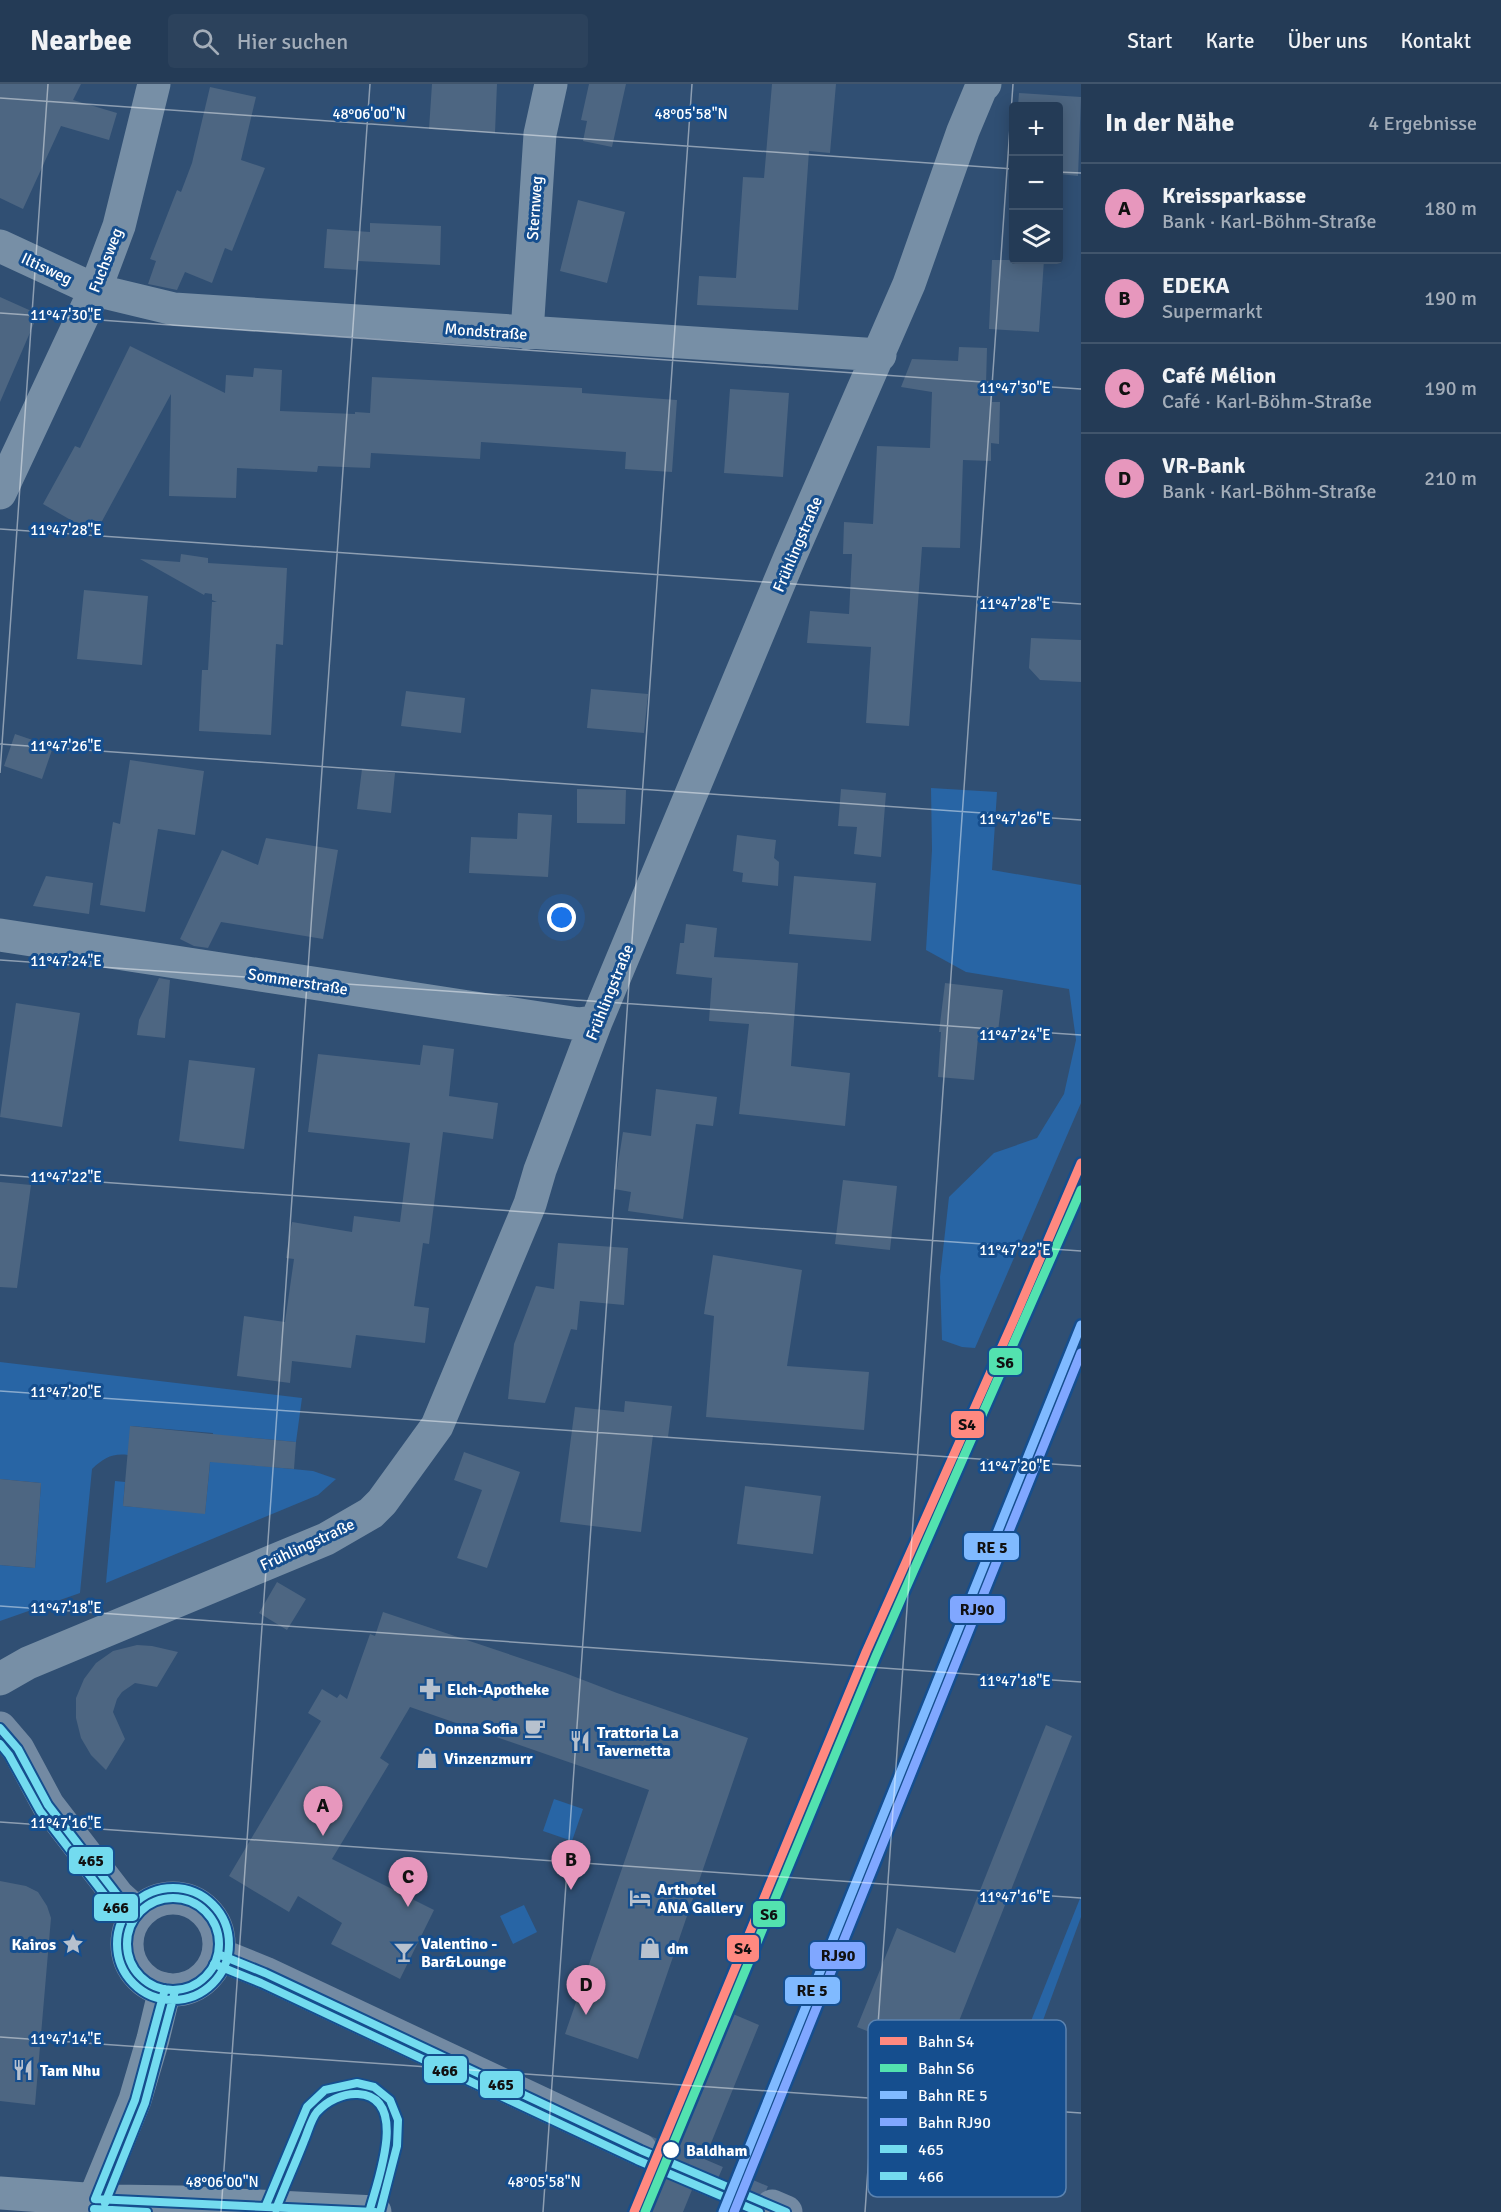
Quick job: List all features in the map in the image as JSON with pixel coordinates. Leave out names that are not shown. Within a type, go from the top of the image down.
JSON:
[{"type":"street","name":"Fuchsweg","points":[[0,493],[95,290],[119,226],[154,84]]},
{"type":"street","name":"Sternweg","points":[[527,333],[540,134],[550,84]]},
{"type":"street","name":"Frühlingstraße","points":[[0,1679],[28,1663],[326,1539],[371,1513],[382,1502],[437,1426],[530,1204],[540,1170],[596,1022],[790,557],[909,284],[963,131],[984,84]]},
{"type":"street","name":"Iltisweg","points":[[0,246],[95,290]]},
{"type":"street","name":"Mondstraße","points":[[95,290],[174,309],[880,355]]},
{"type":"street","name":"Sommerstraße","points":[[0,935],[579,1024],[596,1022]]},
{"type":"street","points":[[0,1728],[18,1749],[48,1805],[118,1896],[138,1914]]},
{"type":"street","points":[[179,1898],[195,1903],[207,1912],[215,1925],[219,1939],[218,1954],[208,1974],[200,1982],[179,1989],[165,1989],[152,1985],[141,1977],[128,1953],[131,1926],[138,1914],[162,1899],[179,1898]]},
{"type":"street","points":[[218,1954],[276,1978],[641,2150]]},
{"type":"street","points":[[92,2205],[135,2100],[165,1989]]},
{"type":"street","points":[[0,2193],[92,2205],[114,2201],[180,2202],[375,2212]]},
{"type":"shaded area","points":[[931,788],[997,792],[992,870],[1081,885],[1081,1103],[975,1348],[962,1347],[942,1340],[940,1277],[949,1197],[994,1153],[1037,1138],[1064,1094],[1076,1040],[1069,989],[966,972],[926,950],[932,850]]},
{"type":"shaded area","points":[[0,1362],[302,1398],[296,1442],[243,1437],[241,1464],[313,1471],[336,1479],[318,1495],[106,1583],[115,1481],[125,1482],[123,1506],[205,1513],[213,1433],[131,1426],[128,1455],[108,1457],[92,1469],[80,1593],[0,1621],[0,1565],[35,1568],[41,1483],[0,1479]]},
{"type":"shaded area","points":[[554,1799],[583,1809],[572,1841],[543,1831]]},
{"type":"shaded area","points":[[1081,1896],[1081,1917],[1043,2020],[1031,2020]]},
{"type":"shaded area","points":[[524,1905],[537,1932],[513,1944],[500,1916]]},
{"type":"building","points":[[0,84],[81,84],[73,100],[117,113],[109,140],[61,126],[23,209],[0,198]]},
{"type":"building","points":[[432,84],[497,84],[495,133],[429,129]]},
{"type":"building","points":[[589,84],[626,84],[612,147],[583,141],[587,121],[581,120]]},
{"type":"building","points":[[772,84],[836,84],[830,153],[809,151],[798,310],[697,305],[699,276],[736,278],[743,177],[764,178]]},
{"type":"building","points":[[210,87],[256,97],[241,160],[265,168],[232,251],[225,248],[212,283],[185,272],[177,290],[148,284],[156,261],[150,259],[177,190],[181,192],[192,163]]},
{"type":"building","points":[[1019,93],[1081,97],[1078,176],[1063,174],[1063,102],[1018,102]]},
{"type":"building","points":[[578,200],[625,212],[607,283],[560,271]]},
{"type":"building","points":[[370,223],[441,226],[440,265],[358,261],[357,270],[324,268],[327,229],[370,232]]},
{"type":"building","points":[[992,260],[1009,260],[1009,264],[1044,264],[1039,332],[989,329]]},
{"type":"building","points":[[0,297],[38,314],[0,402]]},
{"type":"building","points":[[130,346],[225,393],[226,375],[253,377],[254,368],[282,370],[280,411],[370,413],[372,377],[582,388],[582,393],[677,400],[672,472],[625,469],[626,452],[481,442],[480,459],[371,453],[370,468],[318,466],[317,472],[237,468],[236,498],[169,496],[171,394],[95,534],[43,504],[75,446],[80,448]]},
{"type":"building","points":[[959,347],[987,348],[986,385],[993,385],[992,402],[1000,402],[999,444],[991,443],[991,461],[963,460],[960,548],[922,547],[909,726],[866,723],[871,647],[807,643],[810,611],[849,614],[852,554],[843,554],[844,522],[873,524],[877,446],[930,448],[932,392],[901,387],[912,359],[958,361]]},
{"type":"building","points":[[730,389],[789,393],[783,477],[724,473]]},
{"type":"building","points":[[181,554],[208,558],[208,563],[287,568],[283,645],[276,644],[271,735],[199,731],[202,670],[208,670],[212,602],[217,602],[212,600],[212,594],[205,593],[204,595],[140,559],[180,562]]},
{"type":"building","points":[[84,590],[148,596],[142,665],[77,659]]},
{"type":"building","points":[[1031,638],[1081,640],[1081,682],[1040,680],[1029,668]]},
{"type":"building","points":[[591,689],[648,694],[644,733],[587,728]]},
{"type":"building","points":[[406,691],[465,698],[461,733],[401,726]]},
{"type":"building","points":[[15,734],[53,747],[42,779],[4,766]]},
{"type":"building","points":[[130,760],[204,771],[195,835],[158,829],[145,912],[100,905],[113,822],[120,824]]},
{"type":"building","points":[[362,769],[395,773],[391,813],[357,809]]},
{"type":"building","points":[[577,789],[626,790],[625,824],[577,823]]},
{"type":"building","points":[[841,789],[886,793],[881,857],[854,854],[857,827],[838,826]]},
{"type":"building","points":[[518,813],[552,815],[548,877],[469,873],[471,837],[517,839]]},
{"type":"building","points":[[737,835],[776,840],[774,858],[779,862],[778,886],[742,882],[743,873],[733,871]]},
{"type":"building","points":[[266,838],[338,850],[323,939],[221,922],[208,948],[194,946],[180,939],[222,850],[258,865]]},
{"type":"building","points":[[46,876],[93,883],[89,914],[33,906]]},
{"type":"building","points":[[794,876],[876,883],[871,941],[789,934]]},
{"type":"building","points":[[686,924],[717,928],[714,957],[798,963],[791,1066],[850,1073],[845,1126],[739,1114],[749,1024],[709,1021],[713,964],[712,978],[676,974],[680,943],[684,943]]},
{"type":"building","points":[[159,978],[170,980],[165,1038],[137,1035],[139,1020]]},
{"type":"building","points":[[945,983],[1003,990],[997,1040],[978,1037],[974,1080],[938,1077],[941,1032],[939,1032]]},
{"type":"building","points":[[16,1003],[80,1013],[62,1127],[0,1117]]},
{"type":"building","points":[[423,1045],[454,1049],[449,1096],[498,1103],[493,1139],[443,1132],[429,1244],[423,1243],[414,1306],[429,1308],[425,1343],[356,1335],[351,1368],[292,1361],[290,1383],[237,1376],[244,1316],[285,1322],[294,1259],[286,1258],[292,1222],[352,1232],[354,1216],[400,1222],[410,1143],[308,1132],[318,1054],[420,1065]]},
{"type":"building","points":[[189,1060],[255,1068],[244,1149],[179,1141]]},
{"type":"building","points":[[656,1089],[717,1097],[713,1126],[696,1124],[683,1219],[628,1211],[631,1192],[614,1189],[623,1132],[651,1136]]},
{"type":"building","points":[[843,1180],[897,1186],[890,1250],[835,1244]]},
{"type":"building","points":[[0,1182],[31,1185],[17,1288],[0,1287]]},
{"type":"building","points":[[558,1243],[628,1248],[624,1305],[580,1301],[577,1330],[571,1329],[545,1403],[508,1399],[514,1344],[536,1286],[554,1289]]},
{"type":"building","points":[[713,1255],[802,1270],[787,1366],[869,1372],[864,1430],[706,1417],[714,1316],[704,1314]]},
{"type":"building","points":[[625,1401],[672,1406],[668,1437],[653,1435],[641,1532],[560,1522],[575,1407],[624,1412]]},
{"type":"building","points":[[130,1426],[296,1442],[294,1469],[210,1462],[205,1514],[123,1506]]},
{"type":"building","points":[[464,1452],[520,1472],[487,1568],[457,1558],[482,1490],[454,1480]]},
{"type":"building","points":[[0,1479],[41,1483],[35,1568],[0,1565]]},
{"type":"building","points":[[745,1486],[821,1496],[813,1554],[737,1544]]},
{"type":"building","points":[[277,1582],[306,1599],[287,1630],[259,1613]]},
{"type":"building","points":[[383,1612],[748,1738],[638,2059],[565,2034],[649,1790],[410,1707],[380,1758],[389,1764],[332,1859],[434,1910],[400,1979],[331,1944],[342,1923],[298,1896],[289,1912],[229,1876],[321,1721],[308,1713],[322,1689],[337,1698],[340,1694],[347,1699],[370,1634],[375,1636]]},
{"type":"building","points":[[137,1645],[178,1652],[157,1687],[135,1683],[122,1692],[117,1699],[113,1712],[125,1739],[106,1770],[91,1755],[81,1738],[76,1718],[76,1698],[84,1679],[96,1663],[113,1651]]},
{"type":"building","points":[[1046,1725],[1072,1736],[959,2020],[868,2020],[868,2031],[857,2027],[897,1928],[955,1953]]},
{"type":"building","points":[[0,1881],[26,1886],[38,1892],[51,1918],[35,2105],[0,2101]]},
{"type":"building","points":[[726,2011],[759,2025],[683,2212],[645,2212]]},
{"type":"tunnel","points":[[641,2150],[772,2206]]},
{"type":"rail line","name":"S4","points":[[634,2212],[866,1652],[1081,1163]]},
{"type":"rail line","name":"S6","points":[[645,2212],[876,1656],[1081,1190]]},
{"type":"rail line","name":"RJ90","points":[[734,2212],[1081,1353]]},
{"type":"transit line","points":[[723,2212],[1081,1325]]},
{"type":"transit line","name":"465","points":[[0,1728],[18,1749],[48,1805],[118,1896],[138,1914]]},
{"type":"transit line","name":"466","points":[[0,1744],[9,1755],[40,1811],[110,1902],[131,1922]]},
{"type":"transit line","name":"466","points":[[173,1888],[194,1892],[213,1904],[225,1923],[229,1944],[225,1965],[213,1984],[194,1996],[173,2000],[152,1996],[133,1984],[121,1965],[117,1944],[121,1923],[133,1904],[152,1892],[173,1888]]},
{"type":"transit line","name":"465","points":[[173,1898],[190,1902],[205,1912],[215,1927],[219,1944],[215,1961],[205,1976],[190,1986],[173,1990],[156,1986],[141,1976],[131,1961],[127,1944],[131,1927],[141,1912],[156,1902],[173,1898]]},
{"type":"transit line","name":"465","points":[[218,1954],[265,1973],[641,2150],[786,2212]]},
{"type":"transit line","name":"466","points":[[214,1964],[261,1983],[637,2160],[759,2212]]},
{"type":"transit line","name":"465","points":[[95,2199],[135,2100],[165,1989]]},
{"type":"transit line","name":"466","points":[[105,2203],[145,2103],[175,1991]]},
{"type":"transit line","name":"465","points":[[266,2205],[307,2107],[325,2090],[357,2083],[374,2087],[390,2100],[398,2120],[397,2146],[380,2212]]},
{"type":"transit line","name":"466","points":[[276,2209],[315,2115],[336,2098],[358,2094],[374,2099],[383,2109],[386,2125],[383,2162],[370,2209]]},
{"type":"transit line","name":"465","points":[[95,2199],[375,2212]]},
{"type":"transit line","name":"466","points":[[94,2209],[147,2212]]},
{"type":"place","name":"Elch-Apotheke","points":[[430,1689]]},
{"type":"place","name":"Donna Sofia","points":[[535,1728]]},
{"type":"place","name":"Trattoria La Tavernetta","points":[[580,1741]]},
{"type":"place","name":"Vinzenzmurr","points":[[427,1758]]},
{"type":"place","name":"Kreissparkasse","points":[[323,1836]]},
{"type":"place","name":"EDEKA","points":[[571,1890]]},
{"type":"place","name":"Arthotel ANA Gallery","points":[[640,1898]]},
{"type":"place","name":"Café Mélion","points":[[408,1907]]},
{"type":"place","name":"Kairos","points":[[73,1944]]},
{"type":"place","name":"dm","points":[[650,1948]]},
{"type":"place","name":"Valentino - Bar&Lounge","points":[[404,1952]]},
{"type":"place","name":"VR-Bank","points":[[586,2015]]},
{"type":"place","name":"Tam Nhu","points":[[23,2070]]},
{"type":"place","name":"Baldham","points":[[671,2150]]}]
